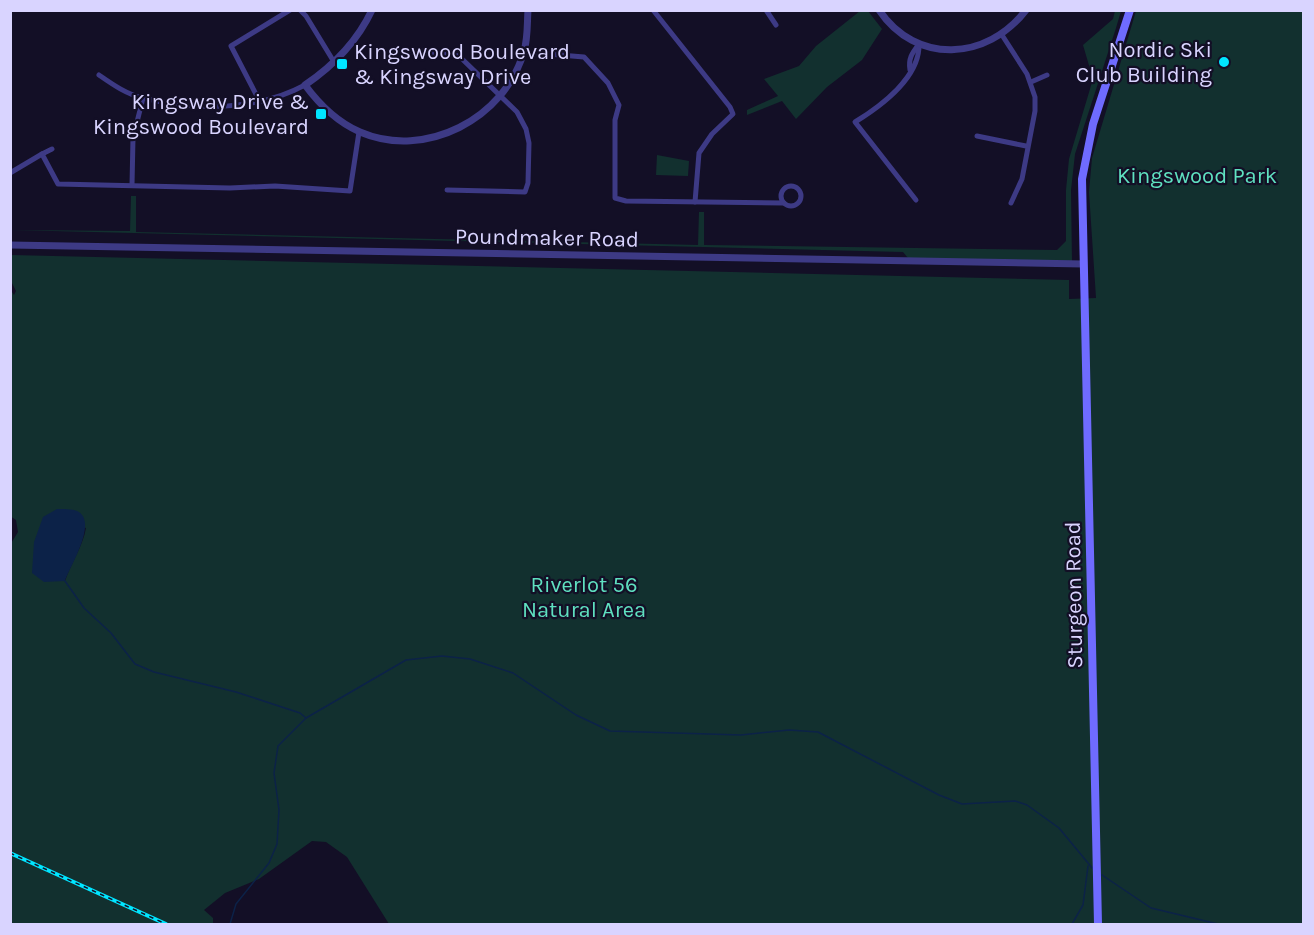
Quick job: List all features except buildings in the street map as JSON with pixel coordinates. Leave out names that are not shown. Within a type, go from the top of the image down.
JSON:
[{"type":"main road","name":"Sturgeon Road","points":[[1098,924],[1082,196],[1084,159],[1130,10]]},
{"type":"street","points":[[260,102],[231,46],[290,10]]},
{"type":"street","points":[[300,10],[334,62]]},
{"type":"street","points":[[99,75],[119,88],[143,98],[187,105],[225,106],[260,102],[304,85],[334,62],[355,40],[372,10]]},
{"type":"street","points":[[304,85],[332,114],[359,132],[399,140],[440,135],[477,117],[501,94],[524,52],[528,10]]},
{"type":"street","points":[[653,10],[730,107],[733,114],[725,125],[712,134],[699,153],[695,202]]},
{"type":"street","points":[[766,10],[776,25]]},
{"type":"street","points":[[879,10],[897,31],[919,44],[941,50],[965,49],[987,43],[1002,35],[1026,10]]},
{"type":"street","points":[[1002,35],[1031,82],[1035,111],[1026,146],[1022,179],[1011,203]]},
{"type":"street","points":[[916,200],[855,122],[899,88],[910,70],[912,54],[919,44]]},
{"type":"street","points":[[412,52],[425,51],[459,56],[501,94],[520,116],[528,136],[528,183],[525,192],[447,190]]},
{"type":"street","points":[[524,52],[584,57],[608,83],[619,105],[615,120],[615,198],[626,201],[784,203]]},
{"type":"street","points":[[1031,82],[1047,75]]},
{"type":"street","points":[[132,185],[133,138],[143,98]]},
{"type":"street","points":[[42,154],[58,184],[230,188],[276,186],[350,191],[359,132]]},
{"type":"street","points":[[977,136],[1026,146]]},
{"type":"street","points":[[10,173],[52,148]]},
{"type":"street","name":"Poundmaker Road","points":[[10,245],[1083,264]]},
{"type":"green space","points":[[860,11],[868,11],[882,29],[862,60],[827,87],[796,119],[782,101],[747,115],[747,110],[778,96],[764,79],[799,66],[816,46]]},
{"type":"green space","points":[[1115,11],[1121,11],[1075,154],[1071,190],[1072,262],[908,258],[903,252],[11,230],[130,231],[131,196],[136,196],[136,232],[698,245],[699,212],[704,212],[704,245],[1057,250],[1066,241],[1066,190],[1069,159],[1093,79],[1083,45],[1113,19]]},
{"type":"green space","name":"Riverlot 56 Natural Area","points":[[1136,11],[1303,11],[1303,924],[389,924],[347,857],[326,842],[312,841],[259,879],[225,893],[204,910],[213,918],[213,924],[11,924],[10,545],[18,532],[16,520],[10,516],[10,289],[14,295],[16,291],[11,281],[11,255],[1069,280],[1069,299],[1096,298],[1089,192],[1092,158]],"holes":[[[43,517],[86,528],[82,541],[65,581]]]},
{"type":"green space","points":[[657,155],[689,161],[688,176],[656,175]]},
{"type":"water","points":[[57,509],[75,510],[83,516],[84,534],[65,581],[44,582],[32,573],[34,542],[43,517]]},
{"type":"waterway","points":[[65,581],[84,608],[111,633],[135,664],[154,672],[236,692],[300,713],[306,718]]},
{"type":"waterway","points":[[230,924],[236,904],[269,863],[277,844],[279,810],[274,773],[278,746],[306,718],[406,660],[442,656],[470,659],[513,673],[576,715],[610,731],[741,735],[789,730],[818,732],[939,795],[962,804],[1015,801],[1027,805],[1059,828],[1093,869]]},
{"type":"waterway","points":[[1072,924],[1083,905],[1088,866]]},
{"type":"waterway","points":[[1102,875],[1151,908],[1218,924]]},
{"type":"railway","points":[[10,853],[166,924]]},
{"type":"place","name":"Nordic Ski Club Building","points":[[1224,62]]},
{"type":"place","name":"Kingswood Boulevard & Kingsway Drive","points":[[342,64]]},
{"type":"place","name":"Kingsway Drive & Kingswood Boulevard","points":[[321,114]]},
{"type":"park label","name":"Kingswood Park","points":[[1197,175]]}]
